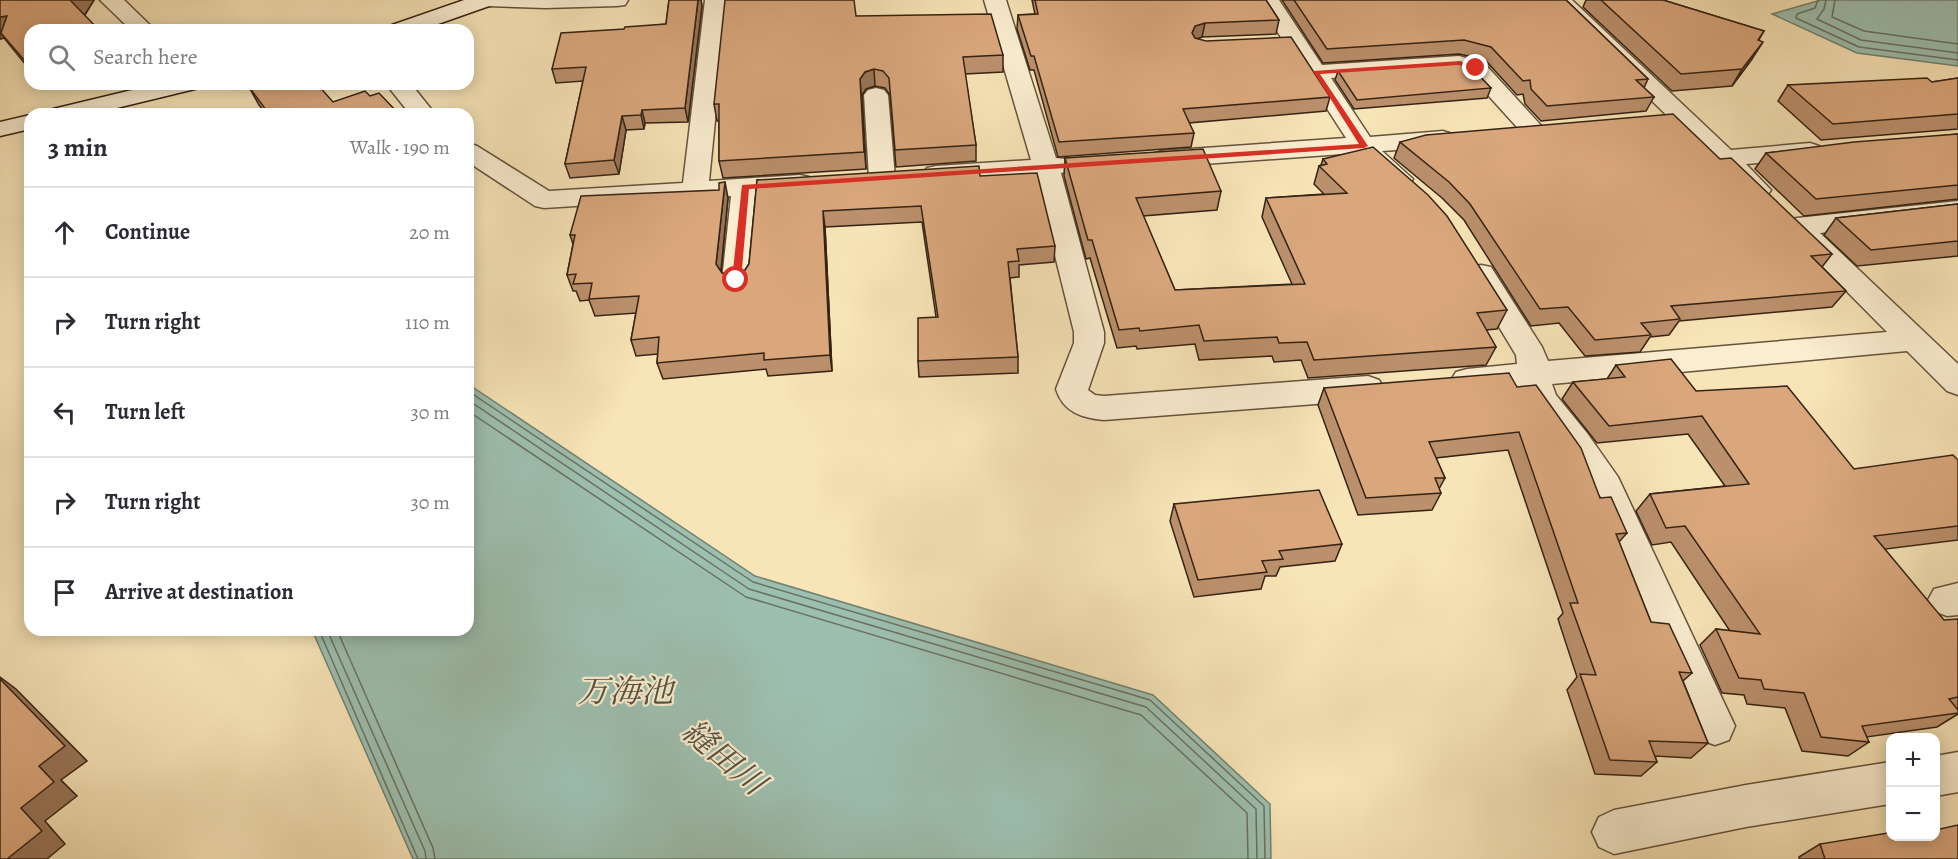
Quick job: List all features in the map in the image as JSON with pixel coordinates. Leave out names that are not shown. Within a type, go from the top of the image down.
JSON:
[{"type":"street","points":[[111,0],[137,24]]},
{"type":"street","points":[[417,24],[484,0],[545,2],[617,0]]},
{"type":"street","points":[[695,190],[716,0]]},
{"type":"street","points":[[995,0],[1046,167],[1089,332],[1089,344],[1072,389],[1073,395],[1080,402],[1104,408],[1390,386]]},
{"type":"street","points":[[1268,0],[1284,42],[1316,72],[1364,146],[1377,162],[1421,198]]},
{"type":"street","points":[[1560,0],[1958,383]]},
{"type":"street","points":[[1316,72],[1460,63],[1468,65],[1476,68],[1545,130],[1500,134]]},
{"type":"street","points":[[87,108],[163,90]]},
{"type":"street","points":[[403,90],[418,108]]},
{"type":"street","points":[[876,95],[871,178],[1093,164]]},
{"type":"street","points":[[1649,121],[1684,118]]},
{"type":"street","points":[[0,129],[24,123]]},
{"type":"street","points":[[1140,160],[1466,137]]},
{"type":"street","points":[[1725,158],[1830,149]]},
{"type":"street","points":[[474,155],[544,200],[825,182]]},
{"type":"street","points":[[736,280],[745,187]]},
{"type":"street","points":[[1784,214],[1958,209]]},
{"type":"street","points":[[1464,248],[1531,355],[1533,375],[1542,401],[1575,442],[1606,487],[1715,726]]},
{"type":"street","points":[[1438,382],[1914,340]]},
{"type":"street","points":[[1940,775],[1958,772]]},
{"type":"street","points":[[1614,832],[1746,806],[1886,784]]},
{"type":"water","points":[[1821,0],[1958,0],[1958,66],[1857,53],[1772,14]]},
{"type":"water","name":"万海池","points":[[474,388],[755,576],[1153,695],[1270,804],[1271,859],[413,859],[315,636],[474,636]]},
{"type":"building","points":[[0,0],[70,0],[93,24],[24,24],[24,60],[1,33],[7,16],[0,17]]},
{"type":"building","points":[[669,0],[698,0],[685,108],[642,110],[641,115],[622,116],[614,160],[565,164],[586,67],[552,69],[561,33],[666,24]]},
{"type":"building","points":[[725,0],[854,0],[856,16],[991,14],[1003,55],[963,57],[976,145],[895,150],[889,78],[883,71],[874,69],[865,72],[860,79],[864,152],[719,161],[719,104],[714,104]]},
{"type":"building","points":[[1035,0],[1266,0],[1279,20],[1205,23],[1195,26],[1192,33],[1195,38],[1206,41],[1291,37],[1330,97],[1183,109],[1194,133],[1059,142],[1034,56],[1031,56],[1018,15],[1038,14]]},
{"type":"building","points":[[1294,0],[1566,0],[1648,79],[1636,80],[1654,97],[1547,106],[1531,89],[1530,80],[1523,81],[1491,47],[1464,40],[1327,49]]},
{"type":"building","points":[[1601,0],[1663,0],[1764,31],[1758,40],[1763,42],[1742,69],[1681,74]]},
{"type":"building","points":[[1461,63],[1470,66],[1491,88],[1357,100],[1338,71]]},
{"type":"building","points":[[1927,78],[1932,82],[1958,78],[1958,114],[1833,124],[1788,85]]},
{"type":"building","points":[[251,90],[322,90],[333,102],[365,91],[370,96],[379,93],[393,108],[265,108]]},
{"type":"building","points":[[1673,114],[1720,159],[1731,158],[1832,254],[1811,256],[1846,291],[1671,306],[1680,319],[1641,323],[1651,335],[1595,340],[1568,307],[1540,309],[1470,204],[1449,182],[1400,142],[1426,135]]},
{"type":"building","points":[[1958,134],[1958,185],[1816,199],[1766,153],[1854,142]]},
{"type":"building","points":[[1373,147],[1428,195],[1447,216],[1507,310],[1477,313],[1496,347],[1314,360],[1307,342],[1279,343],[1277,337],[1204,341],[1199,325],[1140,331],[1139,328],[1119,330],[1092,240],[1088,240],[1065,158],[1203,149],[1221,191],[1136,198],[1175,290],[1305,284],[1266,198],[1347,193],[1319,166],[1327,164],[1323,159]]},
{"type":"building","points":[[979,166],[980,176],[1037,173],[1055,246],[1017,249],[1019,261],[1008,262],[1018,357],[918,361],[918,318],[938,317],[921,206],[823,211],[830,355],[764,360],[764,353],[657,363],[659,337],[631,340],[639,296],[589,299],[592,283],[573,284],[576,274],[567,275],[575,235],[570,235],[581,196],[719,190],[719,183],[725,182],[716,264],[722,273],[733,276],[743,273],[749,264],[757,180]]},
{"type":"building","points":[[1958,204],[1958,241],[1871,250],[1836,218]]},
{"type":"building","points":[[1671,359],[1696,391],[1787,386],[1854,469],[1953,455],[1958,460],[1958,526],[1874,536],[1944,620],[1958,619],[1958,697],[1949,699],[1958,713],[1862,726],[1869,742],[1821,737],[1804,693],[1764,689],[1761,680],[1739,678],[1716,629],[1760,634],[1685,526],[1666,528],[1650,494],[1749,484],[1702,416],[1609,426],[1573,382],[1625,377],[1616,365]]},
{"type":"building","points":[[1509,373],[1517,387],[1536,385],[1581,448],[1600,498],[1611,497],[1627,533],[1616,534],[1651,622],[1669,624],[1692,673],[1679,672],[1708,743],[1649,741],[1657,762],[1610,760],[1580,674],[1596,675],[1570,603],[1578,603],[1519,432],[1429,442],[1445,478],[1435,478],[1441,493],[1366,498],[1324,388]]},
{"type":"building","points":[[1319,490],[1342,544],[1279,551],[1283,559],[1262,561],[1267,572],[1198,580],[1174,504]]},
{"type":"building","points":[[0,679],[65,746],[39,766],[54,782],[21,808],[42,831],[7,859],[0,858]]},
{"type":"building","points":[[1958,825],[1958,859],[1825,859],[1820,844],[1886,833],[1886,841],[1940,841],[1940,829]]},
{"type":"route","points":[[736,280],[745,187],[1364,146],[1316,72],[1460,63],[1476,68]]},
{"type":"water label","name":"縫田川","points":[[724,757]]}]
